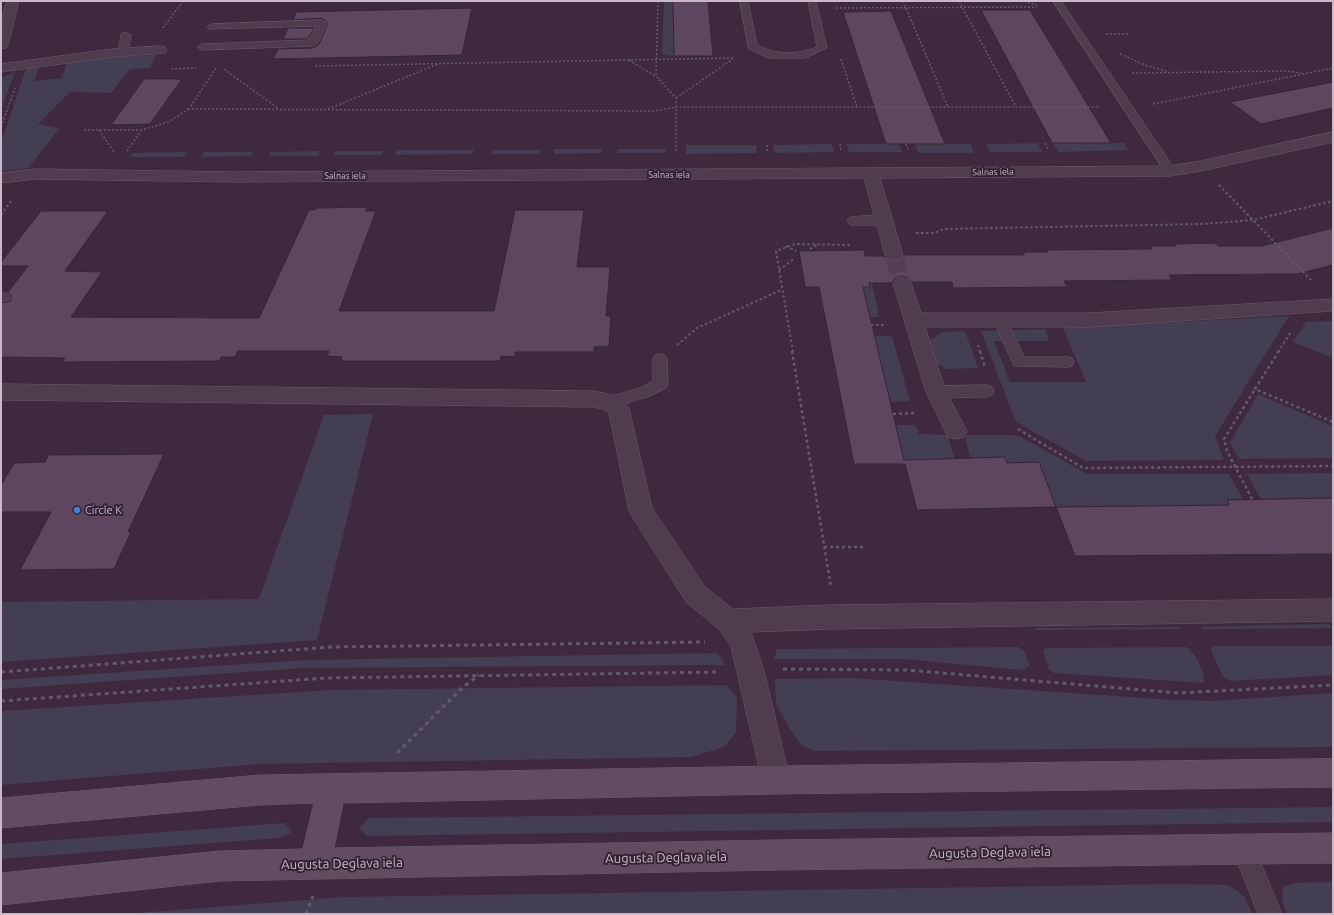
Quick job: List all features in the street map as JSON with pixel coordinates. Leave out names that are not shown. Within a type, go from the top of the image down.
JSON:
[{"type":"main road","points":[[1,813],[260,790],[776,780],[1333,773]]},
{"type":"main road","points":[[315,864],[332,788]]},
{"type":"main road","name":"Augusta Deglava iela","points":[[1,889],[220,866],[777,855],[1333,848]]},
{"type":"street","points":[[1,45],[13,1]]},
{"type":"street","points":[[1,68],[123,52],[160,50]]},
{"type":"street","name":"Salnas iela","points":[[1,178],[35,174],[260,177],[1170,170],[1201,166],[1333,137]]},
{"type":"street","points":[[871,173],[894,255]]},
{"type":"street","points":[[856,221],[886,227]]},
{"type":"street","points":[[902,282],[936,392],[956,431]]},
{"type":"street","points":[[913,320],[1088,320],[1333,305]]},
{"type":"street","points":[[1,392],[593,400],[610,402],[619,409],[641,511],[696,595],[735,631],[752,671],[776,780]]},
{"type":"street","points":[[735,631],[831,617],[1333,610]]},
{"type":"lane","points":[[744,1],[752,47],[769,55],[805,55],[822,48],[813,5]]},
{"type":"lane","points":[[1057,1],[1170,170]]},
{"type":"lane","points":[[202,47],[313,43],[322,23],[212,27]]},
{"type":"lane","points":[[207,36],[285,34]]},
{"type":"lane","points":[[123,52],[126,35]]},
{"type":"lane","points":[[1000,320],[1019,362],[1067,362]]},
{"type":"lane","points":[[610,402],[645,392],[661,384],[660,359]]},
{"type":"lane","points":[[936,392],[987,391]]},
{"type":"lane","points":[[1243,848],[1270,914]]},
{"type":"path","points":[[656,76],[655,59],[658,1]]},
{"type":"path","points":[[903,1],[948,107]]},
{"type":"path","points":[[959,1],[1016,107]]},
{"type":"path","points":[[813,5],[906,8],[1043,7],[1024,1]]},
{"type":"path","points":[[676,98],[752,47]]},
{"type":"path","points":[[822,48],[840,55],[857,107]]},
{"type":"path","points":[[1119,53],[1145,65],[1170,72]]},
{"type":"path","points":[[308,66],[734,58]]},
{"type":"path","points":[[628,60],[656,76],[676,98],[676,143]]},
{"type":"path","points":[[326,110],[440,63]]},
{"type":"path","points":[[209,68],[230,67]]},
{"type":"path","points":[[170,69],[201,68]]},
{"type":"path","points":[[84,130],[142,130],[168,122],[189,109],[216,68]]},
{"type":"path","points":[[222,68],[280,110]]},
{"type":"path","points":[[189,109],[654,111],[676,107],[1128,106],[1150,105],[1333,68]]},
{"type":"path","points":[[1105,73],[1286,71],[1304,74]]},
{"type":"path","points":[[99,130],[116,154]]},
{"type":"path","points":[[125,154],[142,130]]},
{"type":"path","points":[[1201,166],[1317,285]]},
{"type":"path","points":[[886,227],[934,233],[944,228],[1201,224],[1253,220],[1333,201]]},
{"type":"path","points":[[831,617],[832,596],[781,290],[776,251],[786,246],[795,244],[854,245]]},
{"type":"path","points":[[810,249],[818,244]]},
{"type":"path","points":[[786,246],[796,251]]},
{"type":"path","points":[[778,271],[795,258]]},
{"type":"path","points":[[660,359],[697,328],[781,290]]},
{"type":"path","points":[[1252,499],[1227,451],[1224,439],[1306,307]]},
{"type":"path","points":[[969,320],[986,370],[987,391]]},
{"type":"path","points":[[872,325],[890,325]]},
{"type":"path","points":[[1255,389],[1333,422]]},
{"type":"path","points":[[893,414],[922,413]]},
{"type":"path","points":[[1018,429],[1083,468],[1234,465],[1333,466]]},
{"type":"path","points":[[824,547],[864,547]]},
{"type":"path","points":[[1,672],[331,648],[735,631]]},
{"type":"path","points":[[1,701],[326,678],[752,671],[802,668],[906,670],[1179,693],[1333,685]]},
{"type":"path","points":[[395,756],[462,688],[479,675]]},
{"type":"shaded area","points":[[664,1],[673,1],[674,56],[662,54]]},
{"type":"shaded area","points":[[156,55],[150,68],[130,69],[111,93],[70,92],[38,124],[60,128],[28,168],[1,171],[1,143],[26,69],[39,67],[34,81],[62,78],[67,63],[103,58]]},
{"type":"shaded area","points":[[15,72],[1,111],[1,78]]},
{"type":"shaded area","points":[[1038,143],[1042,152],[990,152],[986,144]]},
{"type":"shaded area","points":[[1053,143],[1124,143],[1128,150],[1058,152]]},
{"type":"shaded area","points":[[832,144],[834,152],[775,153],[773,145]]},
{"type":"shaded area","points":[[847,144],[899,144],[902,152],[849,152]]},
{"type":"shaded area","points":[[915,144],[971,144],[974,153],[918,153]]},
{"type":"shaded area","points":[[686,145],[756,145],[757,153],[686,154]]},
{"type":"shaded area","points":[[554,149],[602,149],[602,153],[554,154]]},
{"type":"shaded area","points":[[617,149],[666,149],[666,153],[617,153]]},
{"type":"shaded area","points":[[396,150],[474,150],[472,154],[395,155]]},
{"type":"shaded area","points":[[493,150],[541,150],[540,154],[491,154]]},
{"type":"shaded area","points":[[320,151],[318,156],[269,156],[271,152]]},
{"type":"shaded area","points":[[335,151],[384,151],[382,155],[333,155]]},
{"type":"shaded area","points":[[186,152],[183,157],[130,157],[133,153]]},
{"type":"shaded area","points":[[204,152],[253,152],[250,156],[201,157]]},
{"type":"shaded area","points":[[869,282],[872,283],[879,317],[870,317],[862,287],[870,287]]},
{"type":"shaded area","points":[[1289,316],[1215,436],[1224,460],[1086,461],[1016,422],[981,331],[1045,329],[1049,341],[994,341],[1010,382],[1086,382],[1063,328]]},
{"type":"shaded area","points":[[1333,321],[1333,358],[1293,342],[1306,322]]},
{"type":"shaded area","points":[[965,331],[978,368],[946,369],[936,363],[930,341],[942,332]]},
{"type":"shaded area","points":[[874,336],[892,336],[910,401],[890,402]]},
{"type":"shaded area","points":[[1258,394],[1332,426],[1333,458],[1239,459],[1230,443]]},
{"type":"shaded area","points":[[373,414],[317,640],[1,662],[1,602],[259,599],[324,415]]},
{"type":"shaded area","points":[[896,425],[915,425],[919,434],[948,435],[954,458],[938,459],[939,463],[905,464]]},
{"type":"shaded area","points":[[965,435],[1013,435],[1021,437],[1087,474],[1229,474],[1243,499],[1227,499],[1229,505],[1056,507],[1039,462],[1007,463],[1005,457],[970,458]]},
{"type":"shaded area","points":[[1333,473],[1333,498],[1261,499],[1247,474]]},
{"type":"shaded area","points":[[1330,624],[1332,628],[1202,629],[1201,627]]},
{"type":"shaded area","points":[[1178,627],[1182,629],[1035,630],[1034,628]]},
{"type":"shaded area","points":[[1214,646],[1333,646],[1333,675],[1230,681],[1223,677],[1211,650]]},
{"type":"shaded area","points":[[1018,647],[1024,651],[1030,666],[1022,670],[904,659],[774,659],[777,649]]},
{"type":"shaded area","points":[[1186,647],[1190,650],[1199,663],[1203,673],[1204,683],[1054,673],[1048,668],[1043,650],[1048,648]]},
{"type":"shaded area","points":[[718,653],[725,665],[303,668],[1,689],[1,680],[306,660]]},
{"type":"shaded area","points":[[852,678],[1173,700],[1212,701],[1333,693],[1333,747],[816,751],[802,746],[790,729],[776,704],[775,679]]},
{"type":"shaded area","points":[[727,685],[737,698],[736,732],[724,747],[691,757],[259,764],[1,785],[1,711],[331,690]]},
{"type":"shaded area","points":[[1333,807],[1333,822],[367,836],[359,828],[369,818]]},
{"type":"shaded area","points":[[285,823],[292,832],[279,838],[1,859],[1,844]]},
{"type":"shaded area","points":[[1333,882],[1333,914],[1287,914],[1282,901],[1283,887],[1294,883]]},
{"type":"shaded area","points":[[1173,884],[1229,885],[1245,897],[1252,914],[125,914],[343,897]]},
{"type":"building","points":[[673,1],[708,1],[713,56],[674,56]]},
{"type":"building","points":[[472,8],[462,55],[273,59],[278,49],[313,48],[319,44],[328,23],[322,18],[293,20],[296,12]]},
{"type":"building","points":[[981,10],[1030,10],[1111,143],[1052,143]]},
{"type":"building","points":[[891,11],[945,144],[886,144],[843,12]]},
{"type":"building","points":[[288,28],[314,28],[308,39],[283,39]]},
{"type":"building","points":[[144,79],[182,79],[150,124],[111,125]]},
{"type":"building","points":[[1333,82],[1333,108],[1261,124],[1230,102]]},
{"type":"building","points":[[367,207],[366,211],[376,211],[339,311],[494,311],[515,210],[584,210],[577,267],[610,267],[606,316],[611,316],[609,346],[594,347],[594,352],[515,352],[515,357],[501,356],[500,361],[341,361],[342,357],[327,356],[329,351],[238,351],[235,357],[221,357],[219,361],[62,362],[65,358],[1,357],[1,303],[10,301],[12,296],[8,292],[28,266],[1,266],[1,262],[41,211],[108,211],[65,271],[102,272],[71,317],[259,318],[309,210],[315,210],[317,208]]},
{"type":"building","points":[[1333,228],[1333,265],[1297,274],[1169,275],[1172,280],[1064,281],[1067,287],[953,288],[952,282],[912,282],[908,278],[902,276],[895,278],[892,283],[869,283],[870,287],[863,287],[904,460],[1005,457],[1007,463],[1039,462],[1056,507],[917,510],[905,464],[854,464],[819,287],[805,287],[799,251],[864,250],[865,256],[884,256],[888,260],[894,262],[901,260],[904,255],[1024,255],[1024,252],[1048,252],[1046,250],[1152,249],[1150,246],[1176,246],[1175,244],[1216,243],[1218,246],[1262,246]]},
{"type":"building","points":[[164,454],[128,532],[131,532],[114,569],[20,570],[51,512],[1,512],[1,485],[14,463],[45,462],[49,455]]},
{"type":"building","points":[[1333,498],[1333,554],[1075,556],[1056,507],[1229,505],[1227,500]]},
{"type":"tunnel","points":[[894,255],[902,283]]},
{"type":"place","name":"Circle K","points":[[77,510]]}]
